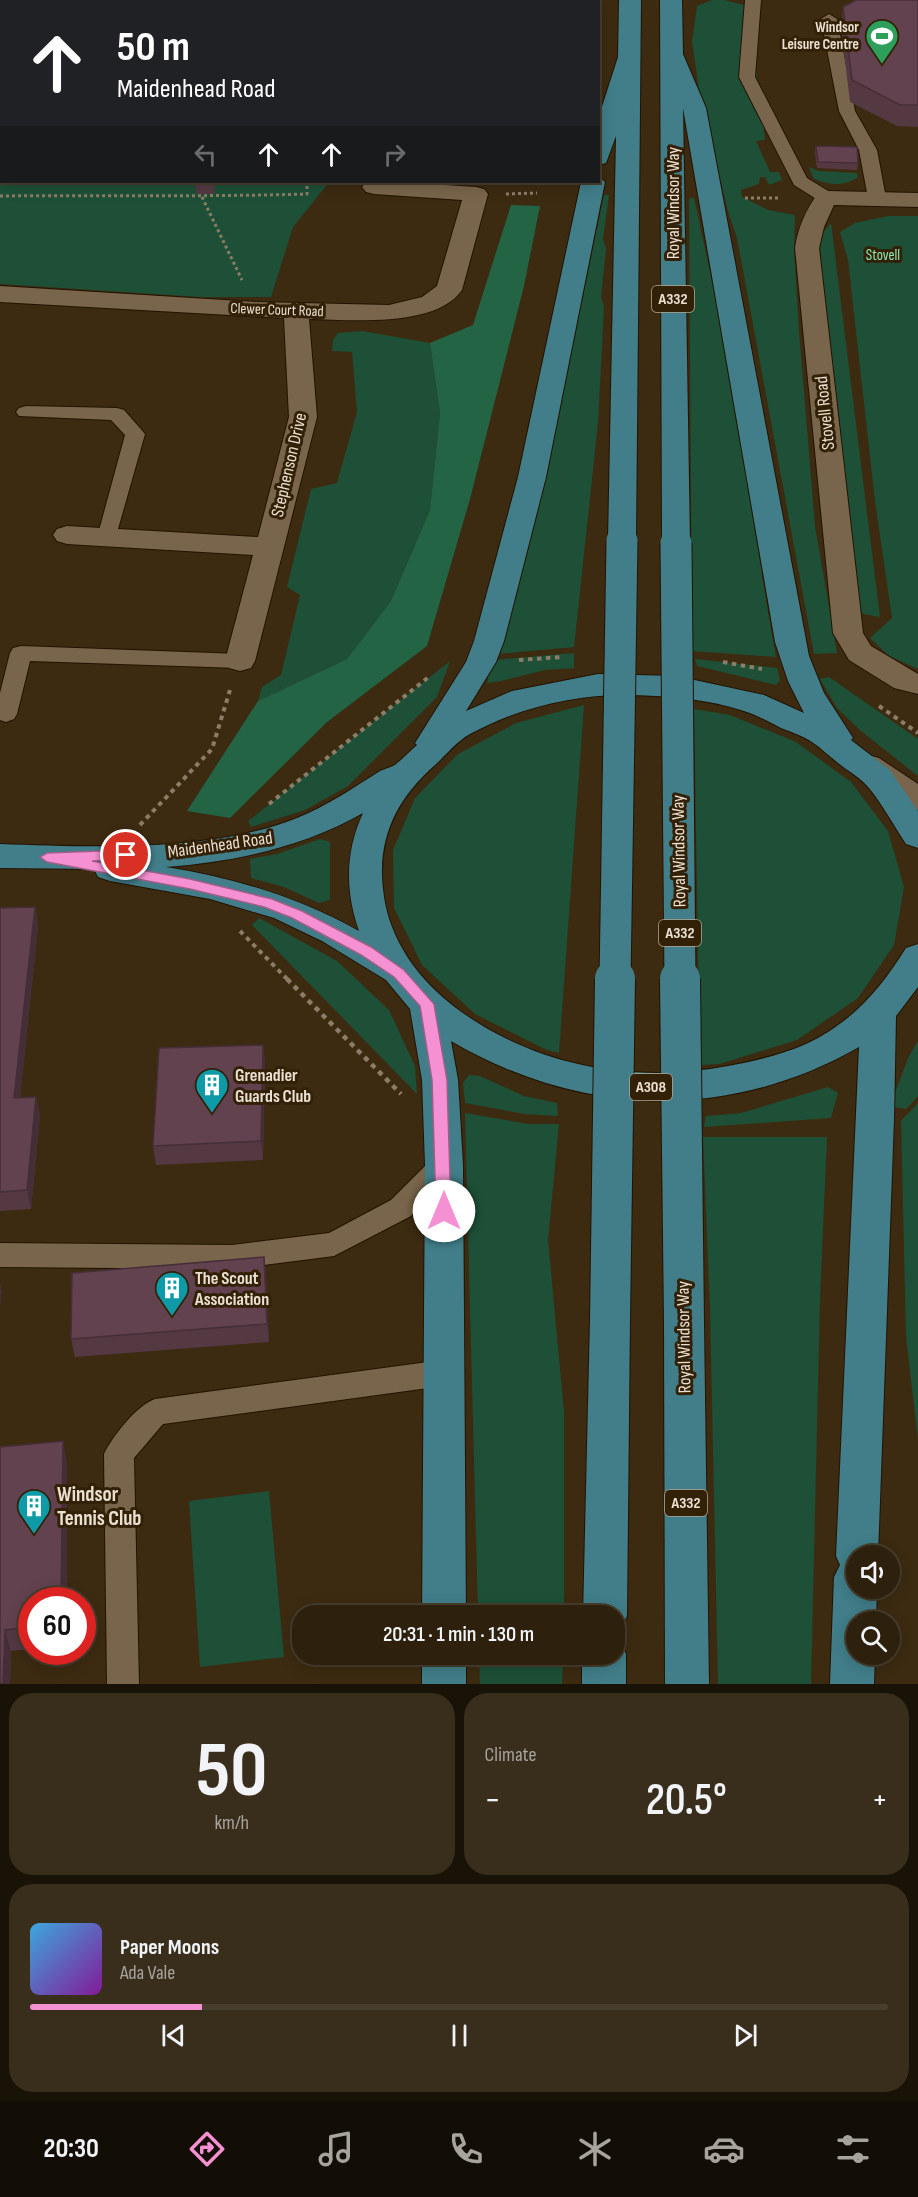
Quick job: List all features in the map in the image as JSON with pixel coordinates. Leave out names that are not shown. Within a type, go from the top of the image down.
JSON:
[{"type":"main road","name":"A332","points":[[605,1605],[630,0]]},
{"type":"main road","name":"Royal Windsor Way","points":[[671,0],[687,1684]]},
{"type":"main road","points":[[672,45],[695,108],[790,642],[799,675],[815,709],[842,746]]},
{"type":"main road","points":[[600,151],[630,46]]},
{"type":"main road","points":[[418,759],[481,662],[489,641],[532,477],[593,183]]},
{"type":"main road","name":"A308","points":[[904,983],[839,1042],[806,1060],[768,1074],[729,1082],[667,1088],[603,1084],[550,1072],[507,1056],[470,1036],[427,1004],[399,973],[385,951],[373,925],[366,893],[365,864],[369,837],[380,809],[392,788],[418,759],[472,720],[501,707],[543,694],[603,684],[648,684],[726,694],[791,717],[842,746],[868,766],[897,798],[918,836]]},
{"type":"main road","name":"Maidenhead Road","points":[[0,856],[47,857],[182,852],[247,844],[279,836],[331,816],[382,786],[418,759]]},
{"type":"main road","name":"Maidenhead Road","points":[[47,857],[267,902],[324,928],[366,951],[399,973]]},
{"type":"main road","points":[[857,1545],[876,1119],[904,983]]},
{"type":"main road","points":[[427,1004],[440,1080],[443,1150],[444,1605]]},
{"type":"main road","points":[[852,1684],[855,1599]]},
{"type":"main road","points":[[444,1665],[444,1684]]},
{"type":"main road","points":[[604,1665],[604,1684]]},
{"type":"street","points":[[374,187],[475,188]]},
{"type":"street","name":"Clewer Court Road","points":[[0,294],[256,310],[390,313],[431,302],[449,290],[475,188]]},
{"type":"street","points":[[827,198],[918,200]]},
{"type":"street","name":"Stovell Road","points":[[827,198],[814,216],[807,248],[848,633],[860,653],[905,681],[918,684]]},
{"type":"street","name":"Stephenson Drive","points":[[240,661],[303,417],[296,311]]},
{"type":"street","points":[[67,535],[269,547]]},
{"type":"street","points":[[868,766],[918,799]]},
{"type":"lane","points":[[753,0],[747,77],[800,182],[827,198]]},
{"type":"lane","points":[[829,19],[847,111],[867,150],[877,198]]},
{"type":"lane","points":[[26,412],[117,414],[135,434],[107,538]]},
{"type":"lane","points":[[6,714],[21,653],[240,661]]},
{"type":"lane","points":[[0,1255],[232,1257],[334,1244],[401,1208],[443,1150]]},
{"type":"lane","points":[[123,1684],[119,1454],[155,1412],[443,1373]]},
{"type":"path","points":[[0,196],[168,194],[202,197],[307,194],[307,183]]},
{"type":"path","points":[[202,197],[256,310]]},
{"type":"path","points":[[247,844],[253,817],[449,660],[481,662],[568,657]]},
{"type":"path","points":[[139,826],[212,749],[240,661]]},
{"type":"path","points":[[721,661],[799,675]]},
{"type":"path","points":[[870,700],[918,733]]},
{"type":"path","points":[[241,896],[234,925],[443,1150]]},
{"type":"green space","points":[[712,0],[724,0],[748,6],[765,140],[756,141],[770,172],[779,172],[782,180],[769,185],[765,177],[760,177],[759,184],[741,190],[742,197],[768,210],[795,215],[794,248],[799,331],[815,526],[837,653],[814,654],[737,238],[728,211],[700,96],[692,41],[697,6]]},
{"type":"green space","points":[[809,167],[819,171],[857,173],[858,177],[842,184],[826,183],[814,179]]},
{"type":"green space","points":[[0,183],[326,183],[326,186],[293,227],[271,297],[199,297],[0,284]]},
{"type":"green space","points":[[604,195],[609,195],[603,239],[606,249],[601,297],[604,307],[598,423],[574,647],[496,654],[573,344]]},
{"type":"green space","points":[[689,198],[694,198],[725,346],[776,657],[692,651]]},
{"type":"green space","points":[[511,205],[540,206],[524,286],[470,499],[427,646],[327,722],[230,818],[187,811],[258,701],[347,659],[391,601],[430,510],[440,413],[430,343],[473,325]]},
{"type":"green space","name":"Stovell","points":[[888,216],[918,216],[918,669],[889,656],[870,638],[892,618],[875,501],[848,260],[840,232],[855,223]]},
{"type":"green space","points":[[831,223],[880,617],[859,613],[837,458],[819,237]]},
{"type":"green space","points":[[362,331],[430,343],[440,413],[430,510],[391,601],[347,659],[258,701],[262,687],[281,675],[300,595],[287,587],[311,489],[337,483],[357,412],[352,352],[332,351],[333,340],[338,333]]},
{"type":"green space","points":[[574,653],[574,668],[545,670],[487,683],[492,660]]},
{"type":"green space","points":[[695,659],[777,668],[780,680],[776,685],[697,666]]},
{"type":"green space","points":[[450,661],[437,697],[348,786],[305,810],[251,827],[248,821]]},
{"type":"green space","points":[[829,677],[918,739],[918,776],[861,731],[837,708],[820,679]]},
{"type":"green space","points":[[584,705],[559,1053],[547,1050],[475,1014],[422,965],[394,908],[393,850],[415,798],[458,754],[516,723]]},
{"type":"green space","points":[[694,709],[730,715],[796,742],[851,782],[888,831],[904,887],[894,945],[858,998],[797,1040],[719,1064],[700,1065]]},
{"type":"green space","points":[[320,839],[330,842],[330,900],[319,903],[284,887],[251,878],[250,859],[277,854]]},
{"type":"green space","points":[[259,918],[337,961],[389,1010],[415,1066],[417,1094],[252,925]]},
{"type":"green space","points":[[918,1041],[918,1096],[906,1109],[890,1106],[909,1056]]},
{"type":"green space","points":[[469,1075],[480,1076],[524,1096],[557,1103],[558,1116],[525,1114],[465,1103],[463,1083]]},
{"type":"green space","points":[[828,1087],[838,1093],[831,1118],[704,1127],[706,1116],[741,1113]]},
{"type":"green space","points":[[918,1103],[918,1440],[906,1336],[901,1121]]},
{"type":"green space","points":[[465,1113],[528,1124],[559,1124],[548,1240],[564,1412],[564,1605],[478,1605]]},
{"type":"green space","points":[[703,1137],[827,1137],[820,1298],[811,1684],[718,1684],[710,1308]]},
{"type":"green space","points":[[269,1491],[284,1657],[200,1667],[189,1501]]},
{"type":"green space","points":[[479,1665],[563,1665],[562,1684],[480,1684]]},
{"type":"building","name":"Windsor Leisure Centre","points":[[856,0],[918,0],[918,105],[900,105],[852,80],[843,7]]},
{"type":"building","points":[[816,146],[857,147],[858,163],[818,162]]},
{"type":"building","points":[[35,907],[14,1098],[36,1097],[27,1190],[0,1192],[0,908]]},
{"type":"building","name":"Grenadier Guards Club","points":[[263,1045],[261,1141],[153,1146],[159,1048]]},
{"type":"building","name":"The Scout Association","points":[[264,1257],[267,1324],[71,1339],[72,1273]]},
{"type":"building","name":"Windsor Tennis Club","points":[[63,1441],[61,1587],[18,1587],[18,1629],[5,1630],[3,1684],[0,1684],[0,1447]]},
{"type":"place","name":"Windsor Leisure Centre","points":[[882,65]]},
{"type":"place","name":"Grenadier Guards Club","points":[[212,1114]]},
{"type":"place","name":"The Scout Association","points":[[172,1317]]},
{"type":"place","name":"Windsor Tennis Club","points":[[34,1535]]},
{"type":"route","points":[[126,855],[47,857],[190,884],[267,902],[333,932],[366,951],[399,973],[427,1004],[440,1080],[444,1211]]}]
